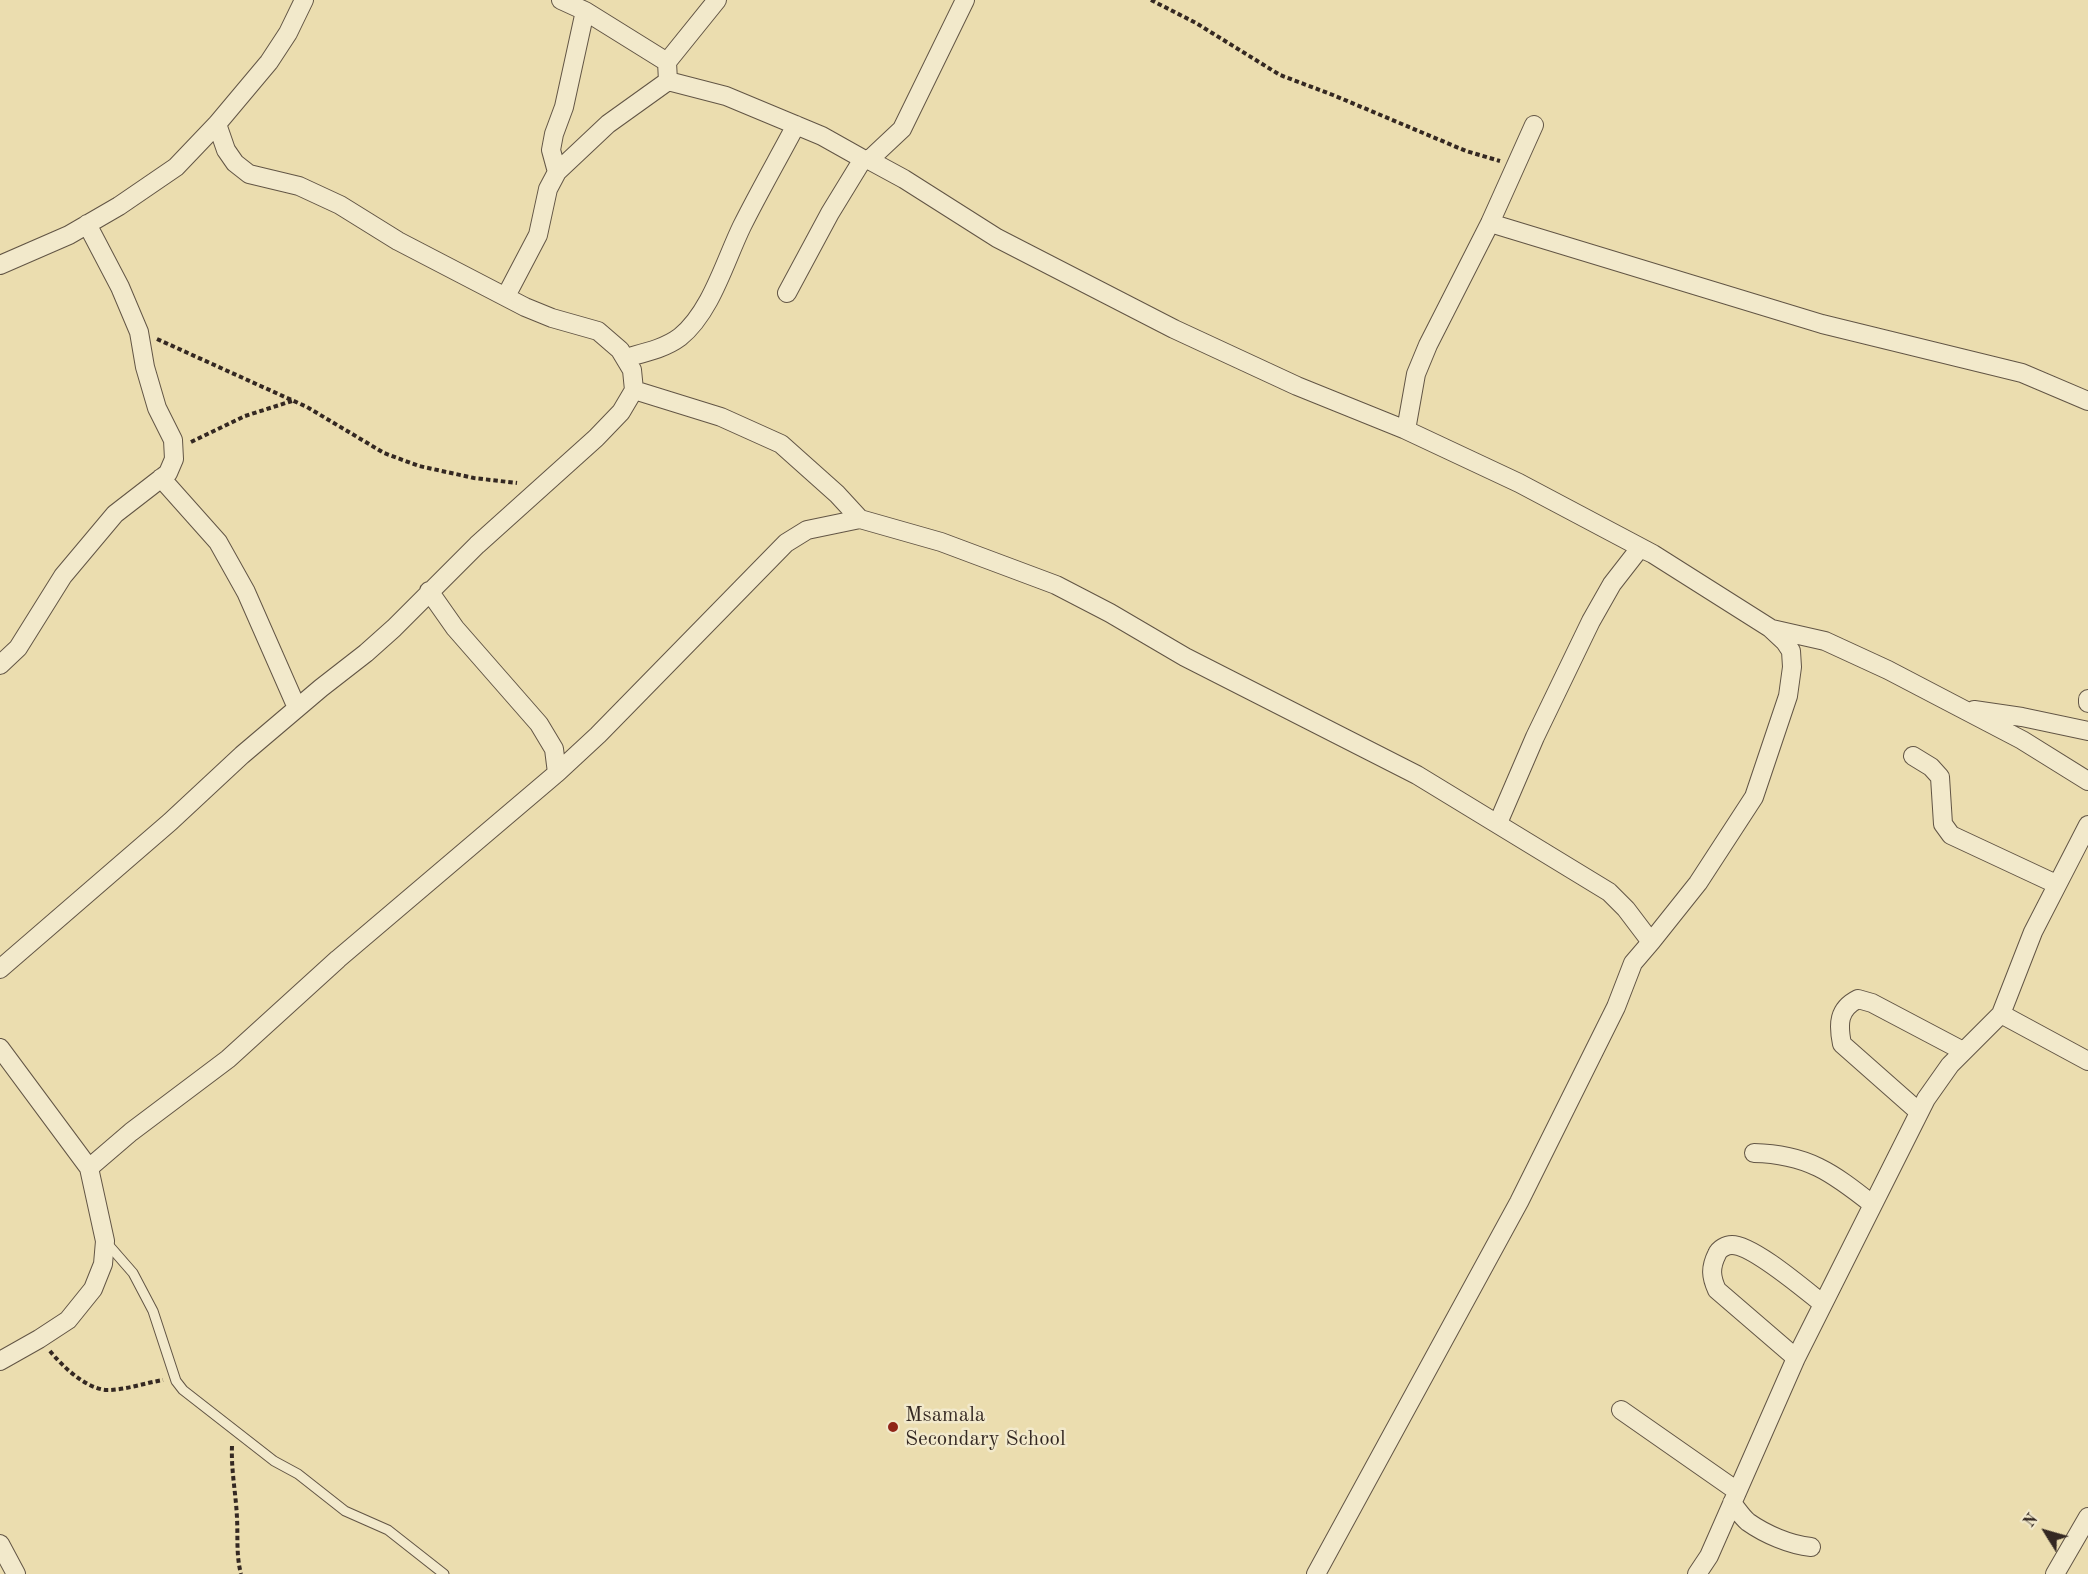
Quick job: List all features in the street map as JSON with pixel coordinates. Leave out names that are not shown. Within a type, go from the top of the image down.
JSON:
[{"type":"street","points":[[0,265],[69,235],[153,184],[176,167],[217,124],[269,62],[288,33],[304,0]]},
{"type":"street","points":[[561,0],[585,11],[667,62]]},
{"type":"street","points":[[668,81],[667,62],[717,0]]},
{"type":"street","points":[[787,293],[830,213],[866,160],[903,129],[965,0]]},
{"type":"street","points":[[557,172],[550,150],[564,107],[585,11]]},
{"type":"street","points":[[506,296],[538,236],[549,189],[557,172],[608,124],[668,81]]},
{"type":"street","points":[[668,81],[726,96],[822,136],[904,178],[997,238],[1174,329],[1297,386],[1406,430],[1519,483],[1653,554],[1770,628],[1791,651],[1792,667],[1788,696],[1754,797],[1698,883],[1633,963],[1616,1007],[1519,1202],[1316,1574]]},
{"type":"street","points":[[0,969],[297,708],[394,628],[429,591],[596,438],[621,412],[634,390],[632,370],[625,358],[620,350],[598,331],[552,318],[525,307],[398,241],[340,205],[299,186],[249,174],[235,163],[226,150],[217,124]]},
{"type":"street","points":[[625,358],[655,350],[679,338],[696,320],[796,125]]},
{"type":"street","points":[[1406,430],[1416,374],[1428,345],[1490,223],[1534,125]]},
{"type":"street","points":[[1490,223],[1821,324],[2022,373],[2088,401]]},
{"type":"street","points":[[0,664],[18,648],[63,576],[115,514],[168,473],[174,459],[173,440],[157,408],[139,332],[120,287],[87,224]]},
{"type":"street","points":[[634,390],[721,417],[781,444],[837,494],[860,519]]},
{"type":"street","points":[[161,478],[218,542],[246,592],[297,708]]},
{"type":"street","points":[[89,1168],[131,1131],[228,1059],[338,959],[557,773],[598,735],[786,543],[807,530],[860,519],[941,542],[1056,585],[1110,613],[1185,657],[1417,775],[1610,892],[1651,942]]},
{"type":"street","points":[[1498,823],[1535,737],[1612,584],[1640,548],[1653,554]]},
{"type":"street","points":[[429,591],[455,628],[540,724],[554,749],[557,773]]},
{"type":"street","points":[[1770,628],[1825,641],[1964,709],[2022,740],[2088,781]]},
{"type":"street","points":[[1964,709],[2022,717],[2088,731]]},
{"type":"street","points":[[1913,756],[1931,767],[1940,777],[1943,824],[1951,835],[2056,884]]},
{"type":"street","points":[[1697,1574],[1709,1556],[1796,1358],[1919,1112],[1950,1065],[2001,1014],[2033,932],[2088,825]]},
{"type":"street","points":[[1919,1112],[1842,1044],[1839,1030],[1841,1017],[1847,1004],[1857,999],[1872,1003],[1963,1051]]},
{"type":"street","points":[[2001,1014],[2088,1061]]},
{"type":"street","points":[[0,1361],[68,1320],[93,1289],[103,1264],[105,1241],[89,1168],[2,1055]]},
{"type":"street","points":[[1754,1153],[1778,1154],[1809,1162],[1843,1181],[1872,1204]]},
{"type":"street","points":[[1796,1358],[1717,1290],[1712,1281],[1713,1261],[1719,1250],[1731,1245],[1745,1248],[1771,1264],[1823,1304]]},
{"type":"street","points":[[1621,1410],[1735,1497],[1747,1521],[1789,1542],[1811,1547]]},
{"type":"street","points":[[2055,1574],[2088,1517]]},
{"type":"street","points":[[0,1544],[16,1574]]},
{"type":"lane","points":[[105,1241],[133,1273],[153,1311],[176,1381],[183,1390],[274,1461],[298,1474],[335,1504],[396,1536],[444,1574]]},
{"type":"path","points":[[1151,0],[1196,23],[1280,75],[1466,151],[1516,166]]},
{"type":"path","points":[[139,332],[293,401],[384,453],[419,466],[474,478],[542,486]]},
{"type":"path","points":[[173,450],[245,416],[293,401]]},
{"type":"path","points":[[39,1339],[63,1364],[84,1381],[99,1389],[109,1390],[164,1380],[176,1381]]},
{"type":"path","points":[[233,1431],[232,1467],[237,1516],[236,1548],[241,1574]]},
{"type":"place","name":"Msamala Secondary School","points":[[893,1427]]}]
